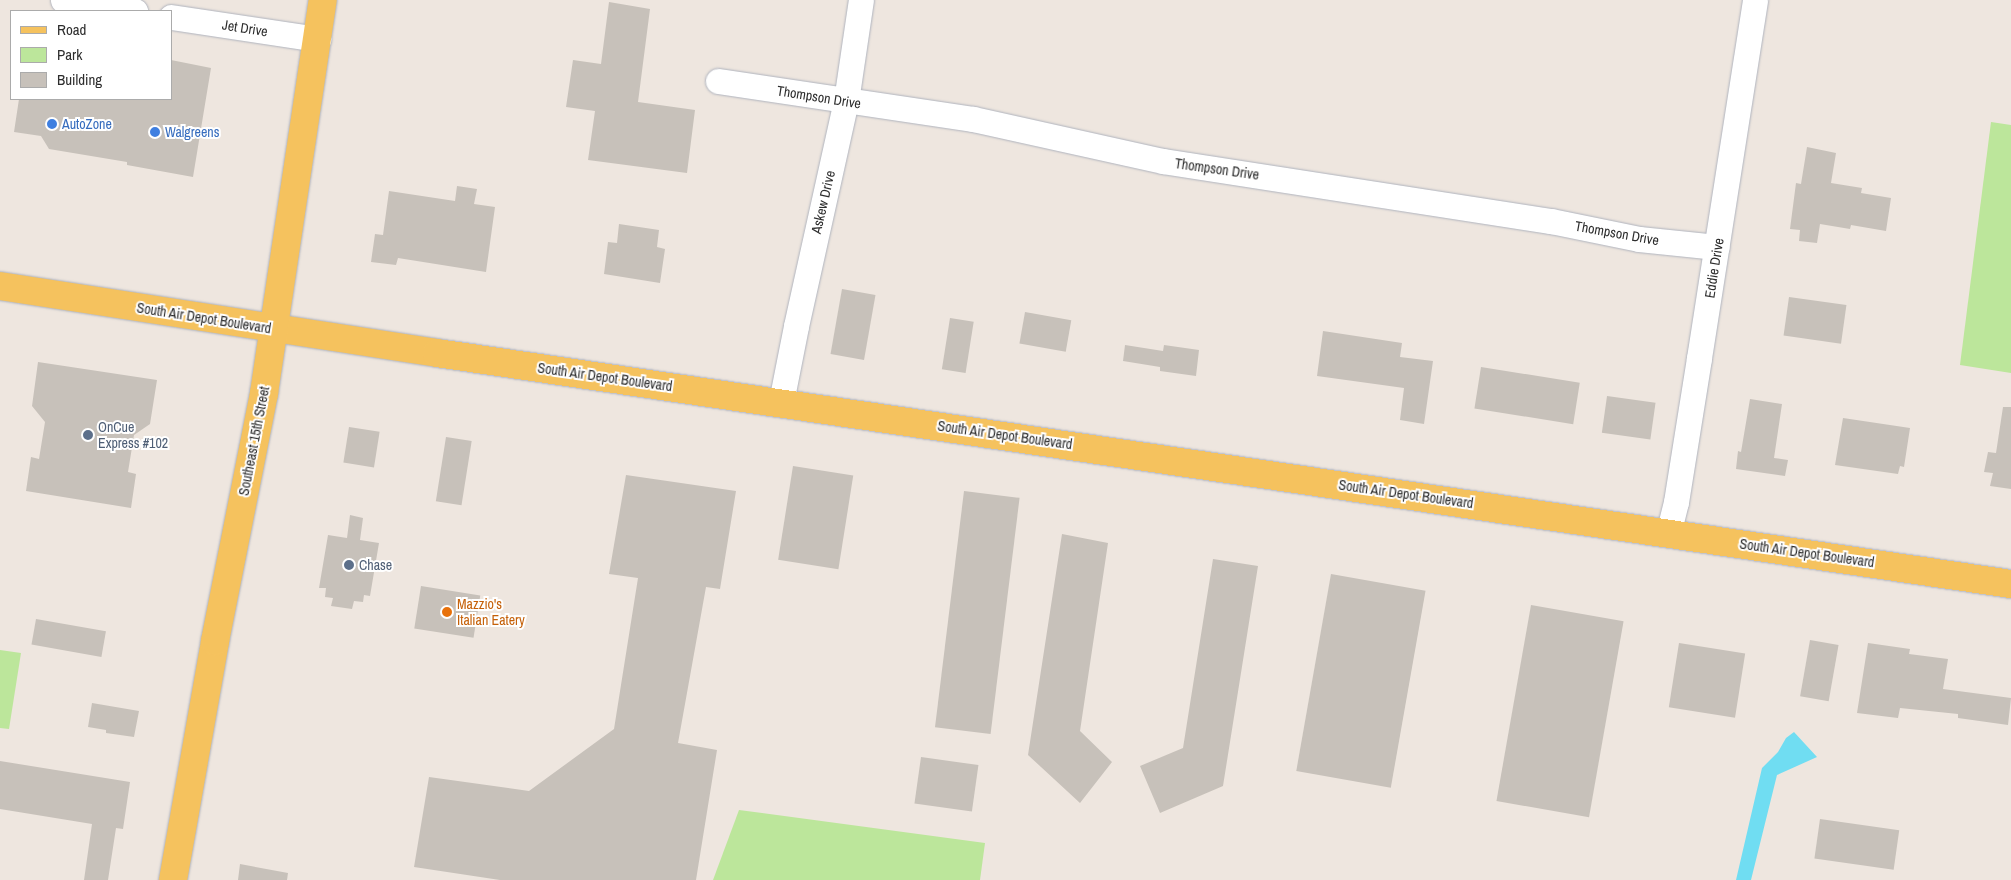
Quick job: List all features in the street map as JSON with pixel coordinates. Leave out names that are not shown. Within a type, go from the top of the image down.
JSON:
[{"type":"main road","name":"Southeast 15th Street","points":[[173,880],[274,328],[323,0]]},
{"type":"main road","name":"South Air Depot Boulevard","points":[[0,286],[2011,584]]},
{"type":"street","points":[[63,0],[128,10]]},
{"type":"street","name":"Askew Drive","points":[[781,402],[846,101],[861,0]]},
{"type":"street","name":"Eddie Drive","points":[[1668,534],[1676,502],[1755,0]]},
{"type":"street","name":"Jet Drive","points":[[172,17],[318,39]]},
{"type":"street","name":"Thompson Drive","points":[[718,81],[973,119],[1163,161],[1551,221],[1639,239],[1717,247]]},
{"type":"green space","points":[[1991,122],[2011,125],[2011,373],[1960,365]]},
{"type":"green space","points":[[0,650],[21,653],[9,729],[0,728]]},
{"type":"green space","points":[[739,810],[985,843],[980,880],[713,880]]},
{"type":"water","points":[[1794,732],[1817,757],[1777,775],[1751,880],[1736,880],[1762,768],[1778,752],[1786,738]]},
{"type":"building","points":[[609,2],[650,9],[638,102],[695,110],[687,173],[588,160],[595,111],[566,107],[573,60],[601,64]]},
{"type":"building","name":"Walgreens","points":[[172,60],[211,68],[193,177],[127,165],[127,162],[49,149],[41,136],[14,132],[19,100],[172,100]]},
{"type":"building","points":[[1807,147],[1836,153],[1831,183],[1862,188],[1861,193],[1891,198],[1886,231],[1851,225],[1850,229],[1820,224],[1817,243],[1799,241],[1800,230],[1790,229],[1796,183],[1801,184]]},
{"type":"building","points":[[457,186],[477,189],[474,204],[495,207],[486,272],[398,258],[396,265],[371,262],[375,234],[383,235],[389,191],[455,201]]},
{"type":"building","points":[[619,224],[659,230],[657,247],[665,249],[660,283],[604,274],[608,242],[617,243]]},
{"type":"building","points":[[842,289],[875,295],[864,360],[831,354]]},
{"type":"building","points":[[1789,297],[1846,305],[1841,344],[1784,336]]},
{"type":"building","points":[[1025,312],[1071,320],[1066,352],[1019,344]]},
{"type":"building","points":[[950,318],[974,322],[966,373],[942,369]]},
{"type":"building","points":[[1323,331],[1402,343],[1400,357],[1433,361],[1424,424],[1400,420],[1404,388],[1317,376]]},
{"type":"building","points":[[1125,345],[1163,351],[1164,345],[1199,350],[1196,376],[1160,371],[1160,367],[1123,361]]},
{"type":"building","name":"OnCue Express #102","points":[[38,362],[157,380],[150,424],[134,435],[128,472],[136,474],[131,508],[26,491],[31,457],[39,459],[45,422],[32,406]]},
{"type":"building","points":[[1481,367],[1580,383],[1573,424],[1474,408]]},
{"type":"building","points":[[1607,396],[1656,403],[1650,439],[1602,433]]},
{"type":"building","points":[[1750,399],[1782,404],[1774,458],[1788,460],[1785,476],[1736,469],[1738,451],[1741,452]]},
{"type":"building","points":[[2003,407],[2011,407],[2011,489],[1990,486],[1993,473],[1984,472],[1988,452],[1996,453]]},
{"type":"building","points":[[1843,418],[1910,428],[1904,467],[1900,466],[1898,474],[1835,465]]},
{"type":"building","points":[[349,427],[380,432],[374,467],[343,463]]},
{"type":"building","points":[[446,437],[472,441],[462,505],[436,501]]},
{"type":"building","points":[[793,466],[853,476],[838,569],[778,560]]},
{"type":"building","points":[[626,475],[736,491],[720,589],[706,587],[678,743],[717,750],[696,880],[500,880],[414,867],[429,777],[529,791],[614,729],[638,578],[609,574]]},
{"type":"building","points":[[964,491],[1020,498],[991,734],[935,727]]},
{"type":"building","name":"Chase","points":[[350,515],[363,518],[360,540],[379,543],[370,596],[364,595],[363,602],[354,601],[352,609],[331,606],[333,598],[325,597],[326,588],[319,588],[328,535],[347,538]]},
{"type":"building","points":[[1062,534],[1108,543],[1080,731],[1112,762],[1080,803],[1028,755]]},
{"type":"building","points":[[1213,559],[1258,566],[1223,786],[1160,813],[1140,766],[1183,748]]},
{"type":"building","points":[[1331,574],[1426,591],[1391,788],[1296,771]]},
{"type":"building","name":"Mazzio's Italian Eatery","points":[[421,586],[480,595],[474,638],[414,628]]},
{"type":"building","points":[[1531,605],[1624,621],[1589,817],[1496,801]]},
{"type":"building","points":[[36,619],[106,631],[101,657],[31,645]]},
{"type":"building","points":[[1810,640],[1839,645],[1829,701],[1800,696]]},
{"type":"building","points":[[1679,643],[1745,653],[1735,718],[1669,707]]},
{"type":"building","points":[[1868,643],[1910,649],[1909,654],[1948,659],[1943,689],[2011,698],[2008,725],[1958,718],[1958,714],[1900,708],[1898,718],[1857,713]]},
{"type":"building","points":[[92,703],[139,711],[134,737],[106,733],[106,730],[88,727]]},
{"type":"building","points":[[921,757],[978,765],[972,812],[914,804]]},
{"type":"building","points":[[0,761],[130,782],[123,829],[116,828],[108,880],[84,880],[92,824],[0,809]]},
{"type":"building","points":[[1820,819],[1899,830],[1894,870],[1814,859]]},
{"type":"building","points":[[240,864],[288,873],[287,880],[238,880]]},
{"type":"place","name":"AutoZone","points":[[52,124]]},
{"type":"place","name":"Walgreens","points":[[155,132]]},
{"type":"place","name":"OnCue Express #102","points":[[88,435]]},
{"type":"place","name":"Chase","points":[[349,565]]},
{"type":"place","name":"Mazzio's Italian Eatery","points":[[447,612]]}]
